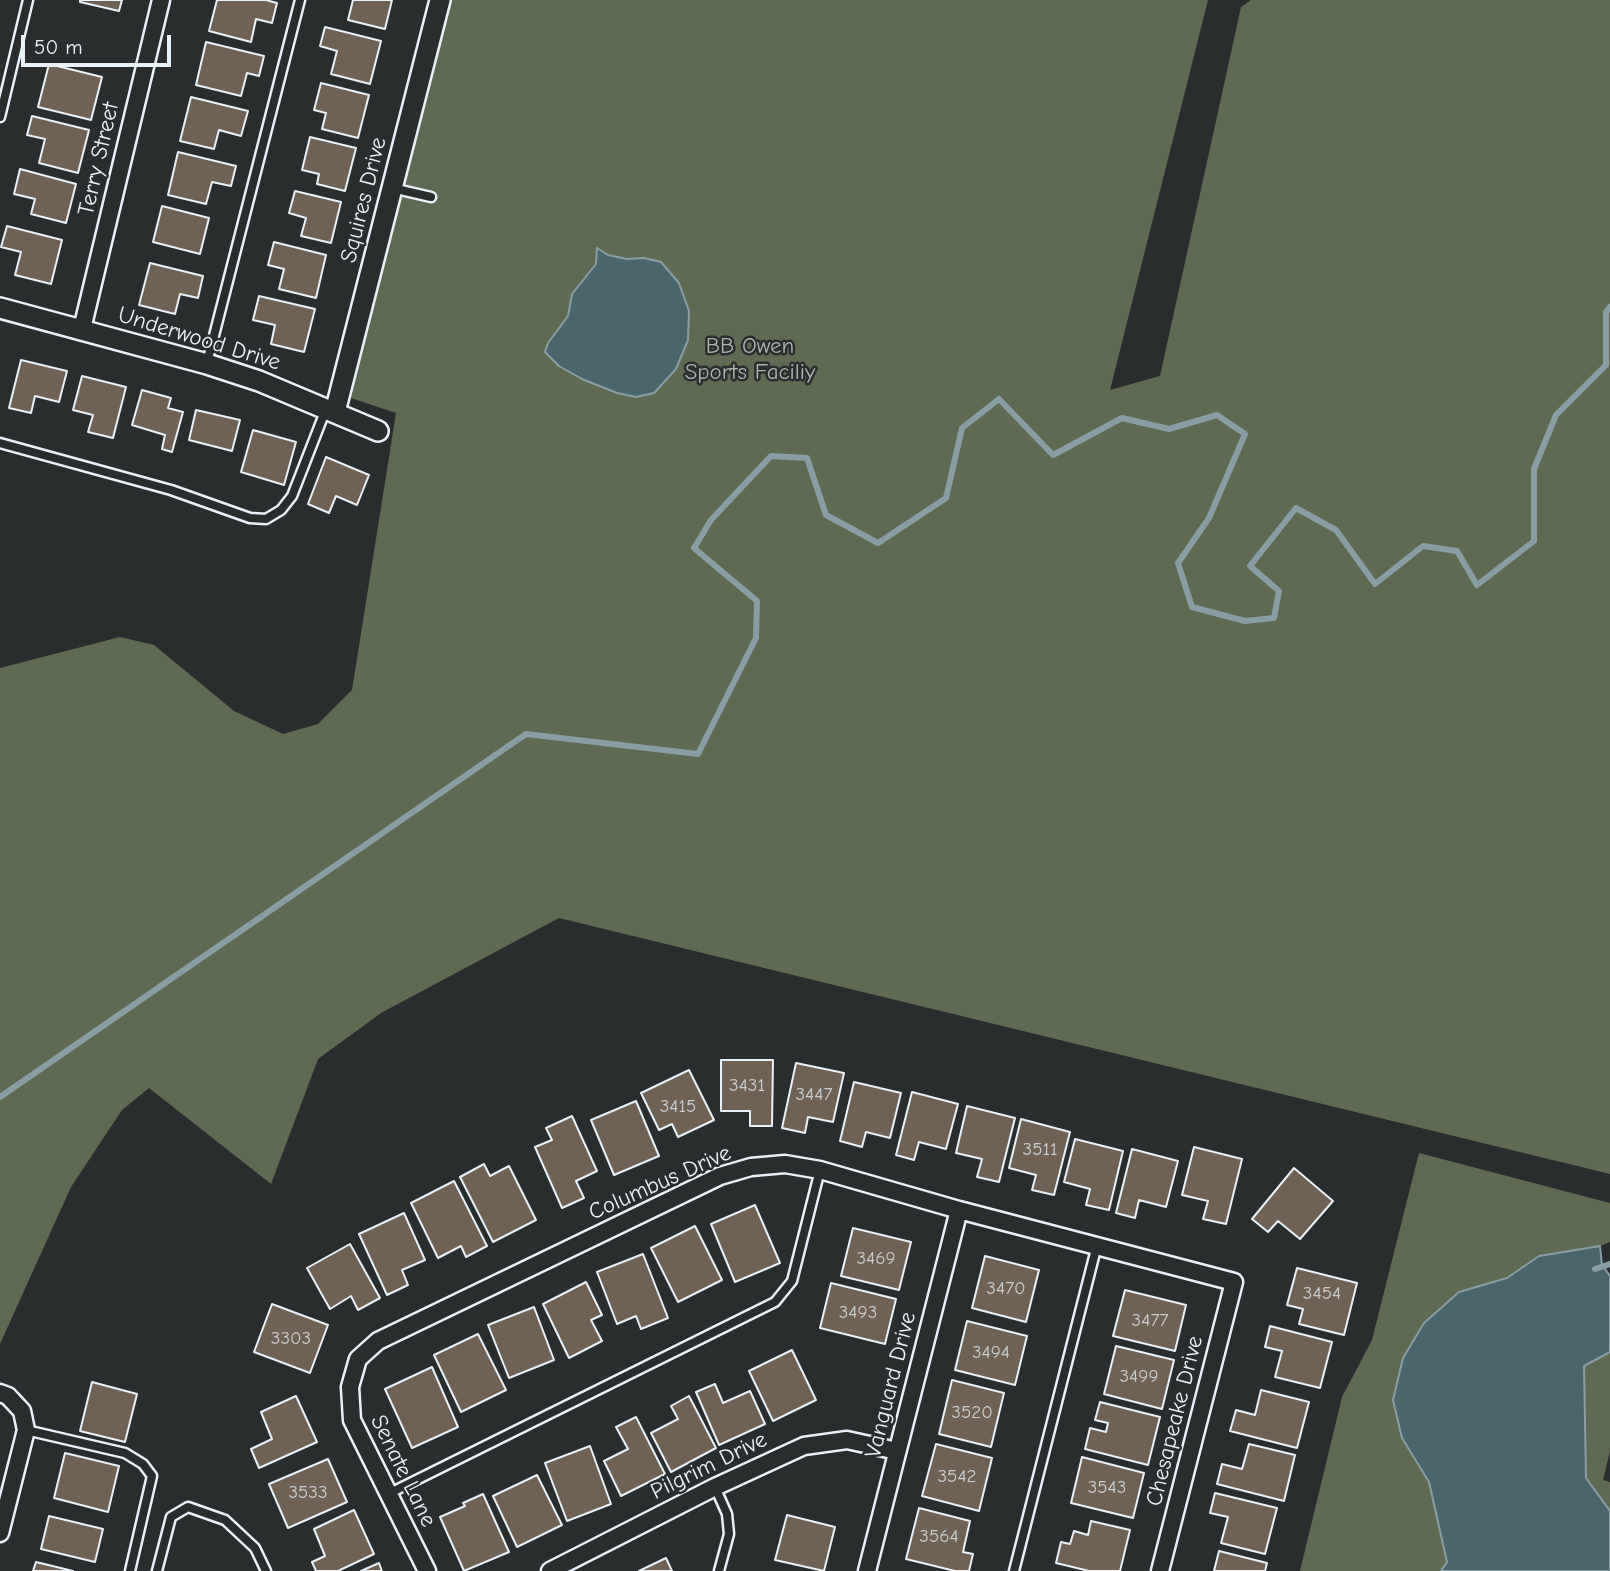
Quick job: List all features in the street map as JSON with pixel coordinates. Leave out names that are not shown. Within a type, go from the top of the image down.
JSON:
[{"type":"street","name":"Terry Street","points":[[82,329],[161,0]]},
{"type":"street","name":"Squires Drive","points":[[330,410],[392,188],[440,0]]},
{"type":"street","name":"Underwood Drive","points":[[0,308],[207,364],[259,381],[378,431]]},
{"type":"street","name":"Columbus Drive","points":[[351,1387],[358,1359],[379,1341],[720,1176],[751,1167],[785,1164],[820,1170],[959,1210],[1234,1282]]},
{"type":"street","name":"Vanguard Drive","points":[[867,1571],[959,1210]]},
{"type":"street","name":"Chesapeake Drive","points":[[1160,1571],[1234,1282]]},
{"type":"street","name":"Senate Lane","points":[[351,1387],[352,1420],[427,1571]]},
{"type":"street","points":[[0,1393],[8,1396],[22,1411],[26,1430],[0,1533]]},
{"type":"street","name":"Pilgrim Drive","points":[[550,1571],[715,1487],[804,1446],[847,1440],[897,1451]]},
{"type":"lane","points":[[0,117],[29,0]]},
{"type":"lane","points":[[207,364],[300,0]]},
{"type":"lane","points":[[392,188],[431,197]]},
{"type":"lane","points":[[0,443],[171,490],[250,518],[267,519],[281,510],[292,496],[330,410]]},
{"type":"lane","points":[[388,1494],[775,1302],[792,1281],[820,1170]]},
{"type":"lane","points":[[1014,1571],[1097,1245]]},
{"type":"lane","points":[[26,1430],[125,1453],[143,1464],[152,1476],[130,1571]]},
{"type":"lane","points":[[715,1487],[727,1514],[729,1534],[719,1571]]},
{"type":"lane","points":[[157,1571],[171,1517],[188,1507],[225,1520],[255,1549],[266,1571]]},
{"type":"green space","name":"BB Owen Sports Faciliy","points":[[443,0],[1208,0],[1110,390],[1160,376],[1241,7],[1251,0],[1610,0],[1610,1174],[559,918],[381,1013],[318,1059],[271,1184],[149,1088],[122,1110],[71,1187],[0,1344],[0,668],[120,637],[154,645],[234,711],[283,734],[318,724],[352,690],[396,413],[351,398]]},
{"type":"green space","points":[[1419,1153],[1610,1203],[1610,1242],[1600,1246],[1602,1265],[1610,1276],[1610,1451],[1603,1480],[1610,1482],[1610,1571],[1300,1571],[1342,1397],[1372,1340]]},
{"type":"water","points":[[597,248],[608,255],[661,262],[679,283],[689,311],[688,340],[676,369],[654,393],[636,397],[617,393],[559,366],[545,352],[548,343],[568,316],[572,294],[596,264]]},
{"type":"water","points":[[1600,1246],[1602,1265],[1610,1276],[1610,1352],[1584,1366],[1586,1478],[1610,1511],[1610,1571],[1441,1571],[1447,1562],[1429,1482],[1402,1438],[1393,1400],[1403,1358],[1424,1323],[1459,1292],[1507,1278],[1539,1256]]},
{"type":"building","points":[[80,0],[122,0],[119,11]]},
{"type":"building","points":[[217,0],[266,0],[277,3],[272,23],[256,19],[251,42],[209,31]]},
{"type":"building","points":[[353,0],[392,0],[385,29],[348,20]]},
{"type":"building","points":[[325,27],[381,41],[370,84],[331,74],[337,51],[320,46]]},
{"type":"building","points":[[206,42],[264,56],[259,76],[247,73],[241,96],[196,85]]},
{"type":"building","points":[[49,64],[102,77],[91,120],[38,107]]},
{"type":"building","points":[[321,83],[369,95],[358,138],[322,129],[326,113],[314,110]]},
{"type":"building","points":[[191,97],[248,111],[241,136],[219,130],[214,149],[180,141]]},
{"type":"building","points":[[32,116],[89,130],[78,173],[39,163],[45,139],[27,135]]},
{"type":"building","points":[[310,137],[356,148],[345,191],[317,184],[319,174],[302,170]]},
{"type":"building","points":[[178,152],[236,166],[231,186],[212,182],[206,204],[168,195]]},
{"type":"building","points":[[20,169],[76,184],[66,223],[31,214],[35,199],[14,194]]},
{"type":"building","points":[[295,191],[341,202],[331,243],[301,236],[306,218],[289,213]]},
{"type":"building","points":[[162,206],[209,218],[200,254],[153,242]]},
{"type":"building","points":[[7,226],[62,240],[51,284],[15,275],[21,252],[1,247]]},
{"type":"building","points":[[274,242],[326,255],[316,298],[279,289],[284,269],[268,265]]},
{"type":"building","points":[[150,263],[203,276],[198,298],[180,294],[175,314],[139,305]]},
{"type":"building","points":[[259,296],[315,309],[304,352],[271,344],[275,325],[253,320]]},
{"type":"building","points":[[21,360],[67,371],[59,402],[35,396],[31,413],[9,408]]},
{"type":"building","points":[[82,376],[126,387],[113,438],[88,432],[93,415],[73,410]]},
{"type":"building","points":[[142,390],[171,398],[168,408],[183,412],[172,452],[162,449],[165,435],[132,425]]},
{"type":"building","points":[[196,410],[240,420],[232,451],[189,440]]},
{"type":"building","points":[[253,430],[296,442],[284,485],[241,472]]},
{"type":"building","points":[[326,457],[369,475],[357,505],[336,496],[329,513],[308,504]]},
{"type":"building","points":[[721,1060],[773,1060],[772,1126],[750,1126],[750,1111],[721,1111]]},
{"type":"building","points":[[796,1063],[844,1073],[833,1122],[808,1117],[805,1133],[782,1128]]},
{"type":"building","points":[[689,1070],[714,1120],[678,1137],[672,1124],[659,1130],[641,1093]]},
{"type":"building","points":[[854,1082],[901,1093],[890,1138],[866,1132],[862,1147],[840,1141]]},
{"type":"building","points":[[912,1092],[958,1104],[946,1149],[919,1142],[914,1160],[896,1155]]},
{"type":"building","points":[[636,1101],[659,1156],[614,1175],[591,1120]]},
{"type":"building","points":[[967,1106],[1015,1118],[999,1182],[977,1177],[982,1159],[956,1153]]},
{"type":"building","points":[[572,1116],[597,1171],[576,1181],[584,1198],[562,1208],[535,1147],[552,1140],[546,1128]]},
{"type":"building","points":[[1021,1119],[1070,1132],[1054,1195],[1032,1190],[1036,1175],[1009,1168]]},
{"type":"building","points":[[1075,1139],[1123,1151],[1109,1210],[1086,1205],[1090,1189],[1064,1182]]},
{"type":"building","points":[[1194,1147],[1242,1159],[1226,1224],[1203,1219],[1208,1201],[1182,1195]]},
{"type":"building","points":[[1132,1149],[1178,1161],[1166,1207],[1139,1200],[1135,1218],[1116,1213]]},
{"type":"building","points":[[484,1164],[490,1176],[509,1166],[536,1220],[493,1242],[460,1177]]},
{"type":"building","points":[[1294,1168],[1333,1201],[1300,1239],[1278,1221],[1268,1232],[1252,1219]]},
{"type":"building","points":[[454,1181],[487,1246],[466,1257],[461,1246],[438,1258],[411,1203]]},
{"type":"building","points":[[755,1205],[780,1263],[735,1282],[711,1224]]},
{"type":"building","points":[[404,1213],[425,1260],[402,1270],[408,1285],[387,1295],[359,1234]]},
{"type":"building","points":[[695,1226],[722,1280],[678,1302],[651,1248]]},
{"type":"building","points":[[853,1228],[911,1242],[899,1290],[841,1276]]},
{"type":"building","points":[[350,1244],[380,1298],[358,1310],[351,1296],[330,1309],[307,1268]]},
{"type":"building","points":[[643,1254],[668,1318],[641,1329],[636,1316],[617,1324],[597,1272]]},
{"type":"building","points":[[985,1256],[1039,1270],[1026,1322],[972,1308]]},
{"type":"building","points":[[1297,1268],[1357,1283],[1344,1335],[1299,1324],[1303,1309],[1287,1305]]},
{"type":"building","points":[[586,1282],[602,1315],[591,1320],[602,1341],[569,1358],[543,1304]]},
{"type":"building","points":[[831,1283],[896,1299],[885,1344],[820,1328]]},
{"type":"building","points":[[1125,1290],[1186,1305],[1175,1351],[1113,1336]]},
{"type":"building","points":[[272,1304],[328,1325],[310,1373],[254,1352]]},
{"type":"building","points":[[534,1307],[554,1360],[509,1378],[488,1325]]},
{"type":"building","points":[[967,1321],[1027,1336],[1015,1385],[955,1370]]},
{"type":"building","points":[[1270,1326],[1332,1342],[1320,1388],[1275,1377],[1282,1351],[1265,1347]]},
{"type":"building","points":[[478,1334],[506,1390],[461,1412],[434,1355]]},
{"type":"building","points":[[1116,1346],[1174,1360],[1162,1409],[1104,1394]]},
{"type":"building","points":[[792,1350],[816,1400],[773,1421],[749,1371]]},
{"type":"building","points":[[432,1367],[458,1427],[412,1448],[385,1389]]},
{"type":"building","points":[[952,1380],[1004,1393],[991,1447],[939,1434]]},
{"type":"building","points":[[92,1382],[137,1394],[125,1442],[80,1431]]},
{"type":"building","points":[[715,1384],[723,1403],[750,1391],[765,1424],[719,1445],[696,1392]]},
{"type":"building","points":[[1261,1390],[1309,1402],[1297,1448],[1230,1431],[1236,1410],[1255,1415]]},
{"type":"building","points":[[296,1396],[317,1442],[259,1468],[251,1449],[272,1439],[261,1412]]},
{"type":"building","points":[[689,1396],[716,1448],[671,1472],[651,1433],[678,1419],[671,1406]]},
{"type":"building","points":[[1100,1402],[1160,1417],[1148,1465],[1085,1449],[1090,1428],[1106,1432],[1108,1423],[1095,1420]]},
{"type":"building","points":[[636,1417],[665,1474],[621,1496],[604,1461],[628,1449],[616,1427]]},
{"type":"building","points":[[936,1444],[992,1458],[979,1511],[922,1496]]},
{"type":"building","points":[[1249,1444],[1295,1455],[1284,1501],[1217,1484],[1222,1464],[1242,1469]]},
{"type":"building","points":[[590,1446],[611,1504],[567,1521],[545,1463]]},
{"type":"building","points":[[65,1453],[119,1466],[108,1512],[54,1498]]},
{"type":"building","points":[[1082,1457],[1144,1473],[1133,1518],[1071,1503]]},
{"type":"building","points":[[328,1459],[347,1502],[288,1528],[269,1484]]},
{"type":"building","points":[[537,1475],[562,1525],[517,1547],[493,1496]]},
{"type":"building","points":[[1215,1493],[1277,1508],[1265,1554],[1221,1543],[1228,1517],[1210,1513]]},
{"type":"building","points":[[483,1494],[509,1552],[464,1571],[440,1517]]},
{"type":"building","points":[[919,1508],[970,1521],[963,1552],[973,1554],[969,1571],[955,1571],[906,1559]]},
{"type":"building","points":[[354,1510],[374,1554],[338,1571],[316,1571],[312,1562],[325,1556],[314,1529]]},
{"type":"building","points":[[787,1515],[835,1527],[824,1571],[775,1560]]},
{"type":"building","points":[[49,1516],[103,1529],[95,1562],[41,1549]]},
{"type":"building","points":[[1091,1521],[1130,1530],[1120,1571],[1089,1571],[1056,1563],[1061,1542],[1070,1544],[1074,1531],[1088,1535]]},
{"type":"building","points":[[1219,1551],[1267,1563],[1265,1571],[1214,1571]]},
{"type":"building","points":[[666,1558],[672,1571],[639,1571]]},
{"type":"building","points":[[36,1562],[73,1571],[33,1571]]},
{"type":"building","points":[[379,1563],[382,1571],[361,1571]]},
{"type":"waterway","points":[[0,1097],[526,734],[698,754],[756,638],[757,601],[694,548],[711,520],[771,456],[807,458],[826,515],[878,543],[946,498],[962,428],[999,399],[1053,455],[1122,418],[1169,429],[1217,415],[1245,434],[1209,518],[1178,563],[1192,607],[1245,621],[1274,618],[1279,591],[1250,566],[1296,508],[1336,530],[1375,584],[1423,546],[1457,551],[1477,585],[1534,541],[1534,469],[1556,415],[1606,365],[1606,312],[1610,307]]},
{"type":"waterway","points":[[1595,1269],[1610,1264]]}]
